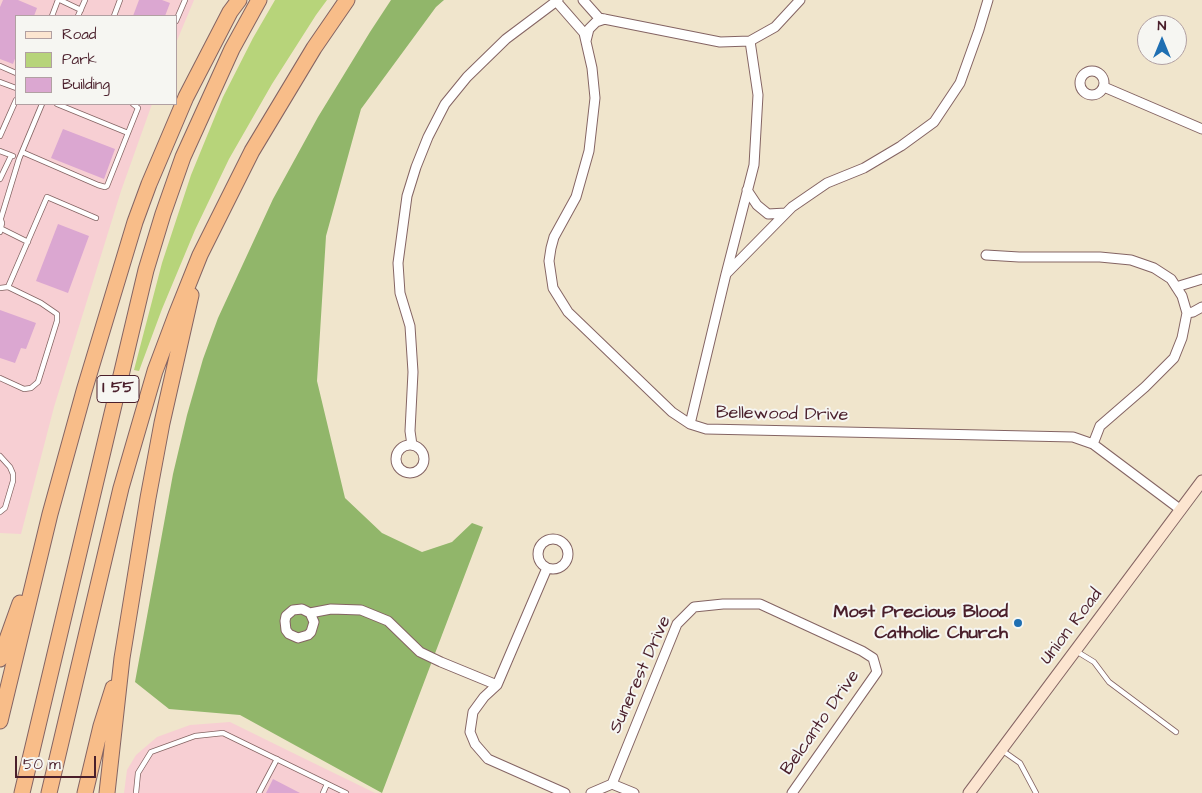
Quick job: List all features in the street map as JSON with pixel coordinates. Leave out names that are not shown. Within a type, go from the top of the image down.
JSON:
[{"type":"highway","points":[[0,721],[50,514],[120,268],[149,184],[186,97],[230,12],[239,0]]},
{"type":"highway","name":"I 55","points":[[22,793],[132,325],[154,242],[183,157],[206,102],[259,0]]},
{"type":"highway","name":"I 55","points":[[49,793],[119,497],[137,428],[158,363],[200,256],[252,151],[314,48],[347,0]]},
{"type":"highway","points":[[107,793],[122,658],[155,458],[200,256]]},
{"type":"highway","points":[[0,659],[50,514]]},
{"type":"highway","points":[[85,793],[101,726],[122,658]]},
{"type":"main road","name":"Union Road","points":[[969,793],[1202,481]]},
{"type":"street","points":[[583,0],[599,18],[720,42],[750,41],[775,27],[800,0]]},
{"type":"street","points":[[726,274],[786,213],[827,183],[871,164],[901,146],[934,122],[960,83],[988,0]]},
{"type":"street","points":[[412,445],[410,431],[413,372],[410,326],[400,293],[398,263],[407,196],[416,167],[428,137],[445,104],[466,77],[506,40],[557,1]]},
{"type":"street","name":"Bellewood Drive","points":[[557,1],[584,33],[592,68],[595,98],[589,151],[576,197],[554,237],[551,248],[549,261],[553,288],[568,312],[672,412],[690,424],[706,429],[1074,437],[1093,444],[1181,510]]},
{"type":"street","points":[[586,42],[589,29],[596,22],[606,19]]},
{"type":"street","points":[[690,424],[754,164],[758,95],[750,41]]},
{"type":"street","points":[[1104,87],[1202,129]]},
{"type":"street","points":[[748,190],[757,205],[768,214],[786,213]]},
{"type":"street","points":[[986,255],[1100,257],[1131,260],[1154,268],[1171,279],[1182,296],[1187,313],[1182,338],[1174,358],[1145,387],[1100,426],[1093,444]]},
{"type":"street","points":[[1176,287],[1202,279]]},
{"type":"street","points":[[1187,313],[1202,307]]},
{"type":"street","points":[[547,568],[497,685],[484,697],[473,712],[470,732],[474,744],[488,759],[565,793]]},
{"type":"street","name":"Sunerest Drive","points":[[612,784],[677,624],[694,607],[723,604],[760,604],[862,651],[873,658],[877,672]]},
{"type":"street","points":[[310,613],[332,609],[362,610],[388,621],[420,652],[497,685]]},
{"type":"street","name":"Belcanto Drive","points":[[792,793],[877,672]]},
{"type":"street","points":[[591,793],[612,784],[634,793]]},
{"type":"lane","points":[[52,15],[59,0],[81,10]]},
{"type":"lane","points":[[78,15],[85,0]]},
{"type":"lane","points":[[114,15],[120,0]]},
{"type":"lane","points":[[178,16],[185,0]]},
{"type":"lane","points":[[0,66],[15,73]]},
{"type":"lane","points":[[0,82],[15,88]]},
{"type":"lane","points":[[0,136],[15,102]]},
{"type":"lane","points":[[28,242],[1,230],[0,218],[19,159],[42,105]]},
{"type":"lane","points":[[59,105],[128,133]]},
{"type":"lane","points":[[22,152],[105,187],[138,108],[134,105]]},
{"type":"lane","points":[[0,151],[19,159]]},
{"type":"lane","points":[[0,179],[11,156]]},
{"type":"lane","points":[[8,287],[46,198],[96,218]]},
{"type":"lane","points":[[0,288],[8,287],[41,303],[57,314],[58,322],[38,382],[30,388],[24,389],[0,378]]},
{"type":"lane","points":[[0,456],[10,467],[13,481],[5,508],[0,512]]},
{"type":"lane","points":[[1076,651],[1094,662],[1108,682],[1176,732]]},
{"type":"lane","points":[[136,793],[138,773],[151,752],[194,736],[223,733],[346,793]]},
{"type":"lane","points":[[1002,750],[1020,763],[1036,793]]},
{"type":"lane","points":[[259,793],[277,759]]},
{"type":"lane","points":[[323,793],[328,784]]},
{"type":"shaded area","points":[[0,0],[194,0],[178,38],[178,15],[15,15],[15,105],[152,105],[121,191],[54,407],[21,534],[0,533]]},
{"type":"shaded area","points":[[230,722],[375,793],[124,793],[127,770],[136,755],[157,737],[190,725]]},
{"type":"green space","points":[[275,0],[327,0],[272,84],[229,159],[195,230],[162,309],[139,371],[134,370],[162,263],[191,175],[223,97]]},
{"type":"green space","points":[[391,0],[444,0],[436,7],[361,109],[326,236],[317,381],[345,498],[382,533],[422,552],[452,542],[472,523],[483,527],[382,793],[240,715],[169,709],[135,682],[173,474],[203,359],[218,318],[273,199],[318,117]]},
{"type":"building","points":[[3,0],[18,0],[37,8],[34,15],[15,15],[15,59],[13,64],[0,59],[0,7]]},
{"type":"building","points":[[139,0],[162,0],[170,3],[165,15],[133,15]]},
{"type":"building","points":[[63,129],[115,149],[104,179],[51,158]]},
{"type":"building","points":[[58,224],[89,236],[68,293],[36,281]]},
{"type":"building","points":[[0,310],[36,323],[26,349],[21,348],[15,363],[0,358]]},
{"type":"building","points":[[273,779],[300,793],[266,793]]},
{"type":"place","name":"Most Precious Blood Catholic Church","points":[[1018,623]]}]
